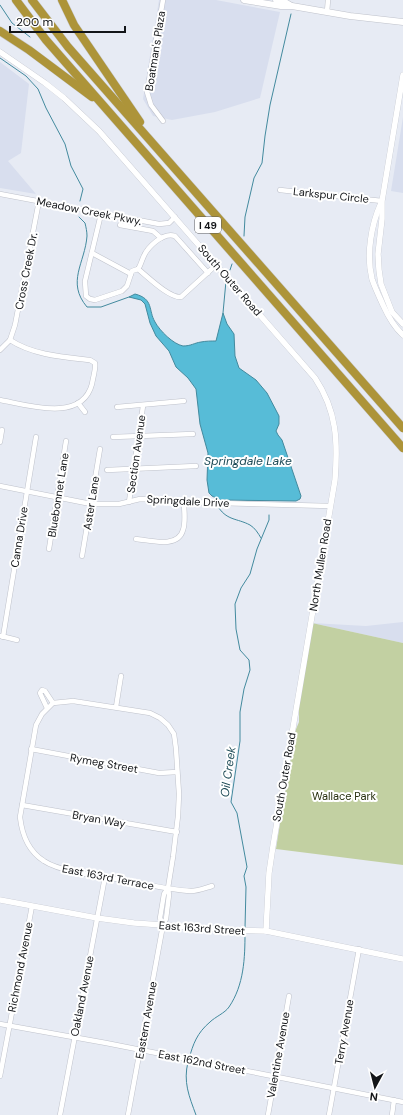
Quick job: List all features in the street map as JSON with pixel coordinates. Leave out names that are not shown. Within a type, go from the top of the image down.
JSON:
[{"type":"highway","name":"I 49","points":[[16,0],[46,40],[403,448]]},
{"type":"highway","name":"I 49","points":[[32,0],[68,47],[403,428]]},
{"type":"highway","points":[[62,0],[74,25],[140,122],[212,209]]},
{"type":"highway","points":[[0,31],[29,50],[102,104]]},
{"type":"main road","points":[[244,0],[281,6],[292,6],[350,16],[403,22]]},
{"type":"main road","points":[[264,0],[283,1],[292,6]]},
{"type":"street","name":"Boatman's Plaza","points":[[163,0],[147,92],[150,105],[163,121]]},
{"type":"street","points":[[326,12],[328,0]]},
{"type":"street","name":"South Outer Road","points":[[0,52],[45,83],[76,109],[104,137],[317,382],[331,412],[336,433],[337,450],[335,480],[330,506]]},
{"type":"street","points":[[403,75],[382,201],[382,219],[378,254],[381,284],[392,312],[403,324]]},
{"type":"street","name":"Larkspur Circle","points":[[280,190],[382,201]]},
{"type":"street","name":"Meadow Creek Pkwy.","points":[[0,194],[101,214],[163,224],[169,223],[175,217]]},
{"type":"street","name":"Cross Creek Dr.","points":[[10,340],[18,315],[39,201]]},
{"type":"street","points":[[382,201],[376,215],[371,241],[370,259],[372,278],[386,311],[403,336]]},
{"type":"street","points":[[101,214],[85,281],[88,298],[95,300],[122,291],[127,286],[132,271],[138,269],[142,264],[143,258],[147,251],[161,238],[172,235],[175,236],[208,273]]},
{"type":"street","points":[[120,225],[153,231],[161,238]]},
{"type":"street","points":[[92,253],[131,274]]},
{"type":"street","points":[[138,269],[170,294],[176,297],[181,297],[216,265]]},
{"type":"street","points":[[0,350],[10,340],[30,350],[90,360],[94,363],[91,386],[83,399],[70,407],[56,409],[0,400]]},
{"type":"street","points":[[117,407],[143,406],[184,401]]},
{"type":"street","points":[[78,403],[84,412]]},
{"type":"street","name":"Section Avenue","points":[[129,502],[143,406]]},
{"type":"street","points":[[0,442],[2,430]]},
{"type":"street","points":[[113,437],[193,434]]},
{"type":"street","name":"Canna Drive","points":[[2,637],[36,437]]},
{"type":"street","name":"Bluebonnet Lane","points":[[48,549],[66,441]]},
{"type":"street","name":"Aster Lane","points":[[82,556],[100,449]]},
{"type":"street","points":[[107,470],[196,466]]},
{"type":"street","name":"Springdale Drive","points":[[0,486],[102,505],[129,502],[140,499],[224,504],[330,506]]},
{"type":"street","points":[[136,539],[169,542],[176,540],[181,536],[184,530],[184,502]]},
{"type":"street","name":"North Mullen Road","points":[[310,624],[330,506]]},
{"type":"street","name":"South Outer Road","points":[[266,931],[272,846],[310,624]]},
{"type":"street","points":[[2,637],[17,640]]},
{"type":"street","points":[[22,805],[36,725],[48,708],[53,703],[73,700],[116,707],[121,676]]},
{"type":"street","points":[[48,708],[40,696],[42,690],[45,691],[53,703]]},
{"type":"street","name":"Eastern Avenue","points":[[116,707],[150,714],[160,718],[168,725],[174,734],[179,794],[177,832],[168,888],[164,894],[160,918],[163,925],[128,1115]]},
{"type":"street","name":"Rymeg Street","points":[[31,749],[159,773],[177,772]]},
{"type":"street","name":"Bryan Way","points":[[22,805],[177,832]]},
{"type":"street","name":"East 163rd Terrace","points":[[22,805],[20,817],[22,831],[26,842],[33,852],[44,861],[58,868],[168,888],[193,891],[212,886]]},
{"type":"street","name":"Oakland Avenue","points":[[60,1115],[105,877]]},
{"type":"street","name":"East 163rd Street","points":[[0,900],[97,918],[134,923],[266,931],[403,958]]},
{"type":"street","name":"Richmond Avenue","points":[[0,1076],[32,906]]},
{"type":"street","name":"Terry Avenue","points":[[329,1115],[359,949]]},
{"type":"street","name":"Valentine Avenue","points":[[268,1115],[289,996]]},
{"type":"street","name":"East 162nd Street","points":[[0,1024],[75,1037],[403,1102]]},
{"type":"street","points":[[392,1115],[394,1100]]},
{"type":"shaded area","points":[[159,0],[216,0],[280,12],[260,98],[215,112],[172,120],[153,116],[143,99]]},
{"type":"shaded area","points":[[0,62],[29,84],[21,153],[8,161],[36,194],[0,188]]},
{"type":"shaded area","points":[[403,117],[403,193],[391,191]]},
{"type":"shaded area","points":[[403,622],[403,643],[312,623],[366,626]]},
{"type":"green space","name":"Wallace Park","points":[[312,623],[403,643],[403,865],[276,849],[294,734],[299,722],[299,704]]},
{"type":"water","name":"Springdale Lake","points":[[135,294],[141,296],[148,302],[153,318],[163,333],[175,343],[183,346],[188,346],[199,342],[216,341],[223,313],[227,324],[234,334],[235,356],[239,368],[256,380],[267,393],[279,416],[279,424],[276,431],[282,440],[301,496],[300,499],[296,501],[220,500],[209,493],[207,480],[208,453],[200,424],[196,389],[188,378],[176,367],[169,351],[156,336],[150,323],[145,304],[141,300],[129,297]]},
{"type":"waterway","points":[[0,5],[12,23],[30,37]]},
{"type":"waterway","points":[[244,236],[245,217],[254,178],[262,163],[270,105],[291,14]]},
{"type":"waterway","points":[[0,58],[26,76],[38,89],[65,144],[71,166],[83,189],[80,201]]},
{"type":"waterway","points":[[79,217],[85,223],[87,236],[77,281],[81,298],[87,307],[101,307],[129,297]]},
{"type":"waterway","points":[[230,270],[232,264]]},
{"type":"waterway","points":[[223,313],[226,281]]},
{"type":"waterway","points":[[217,505],[228,517],[252,526],[261,538]]},
{"type":"waterway","name":"Oil Creek","points":[[245,928],[246,887],[244,876],[247,867],[237,813],[231,802],[240,741],[240,712],[244,689],[250,670],[249,660],[240,650],[236,629],[235,604],[241,588],[250,574],[257,549],[269,520],[269,515]]},
{"type":"waterway","name":"Oil Creek","points":[[189,1059],[194,1044],[202,1030],[212,1020],[223,1013],[234,999],[243,971],[245,933]]},
{"type":"waterway","name":"Oil Creek","points":[[188,1062],[186,1083],[196,1115]]}]
